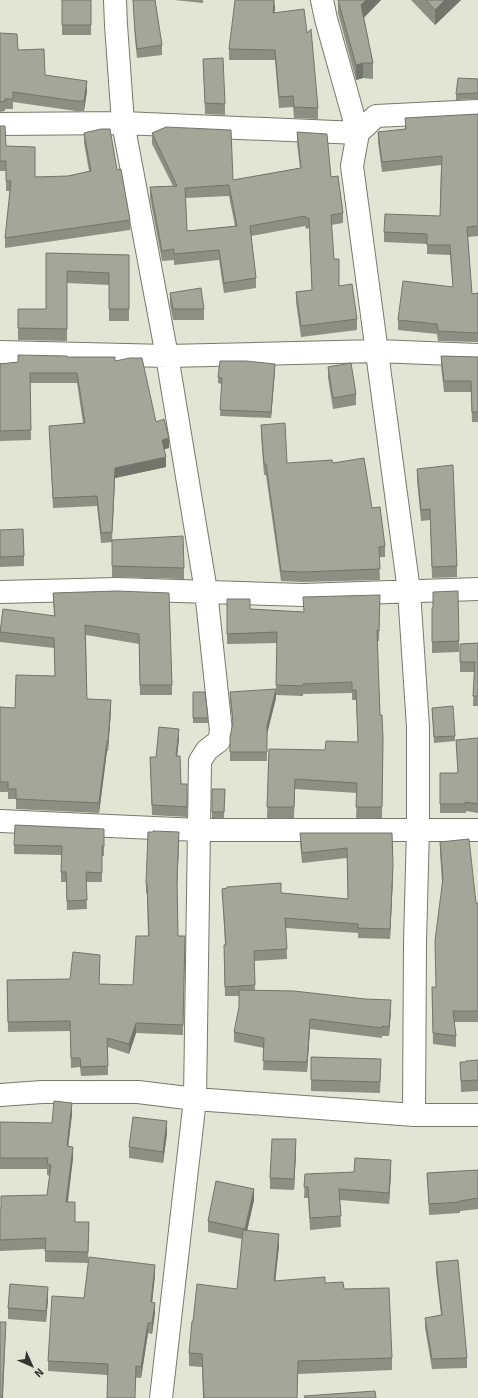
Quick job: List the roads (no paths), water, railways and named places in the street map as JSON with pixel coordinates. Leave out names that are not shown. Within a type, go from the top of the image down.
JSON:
[{"type":"street","points":[[116,0],[116,25],[123,123],[167,356],[206,591],[221,731],[219,741],[207,750],[200,761],[195,1099],[161,1398]]},
{"type":"street","points":[[322,0],[358,133],[352,166],[409,591],[418,727],[414,1115]]},
{"type":"street","points":[[0,124],[123,123],[358,133],[376,116],[478,111]]},
{"type":"street","points":[[0,352],[167,356],[377,351],[478,355]]},
{"type":"street","points":[[0,592],[117,589],[303,595],[478,589]]},
{"type":"street","points":[[0,821],[198,830],[478,830]]},
{"type":"street","points":[[0,1095],[42,1092],[138,1092],[195,1099],[414,1115],[478,1115]]}]
